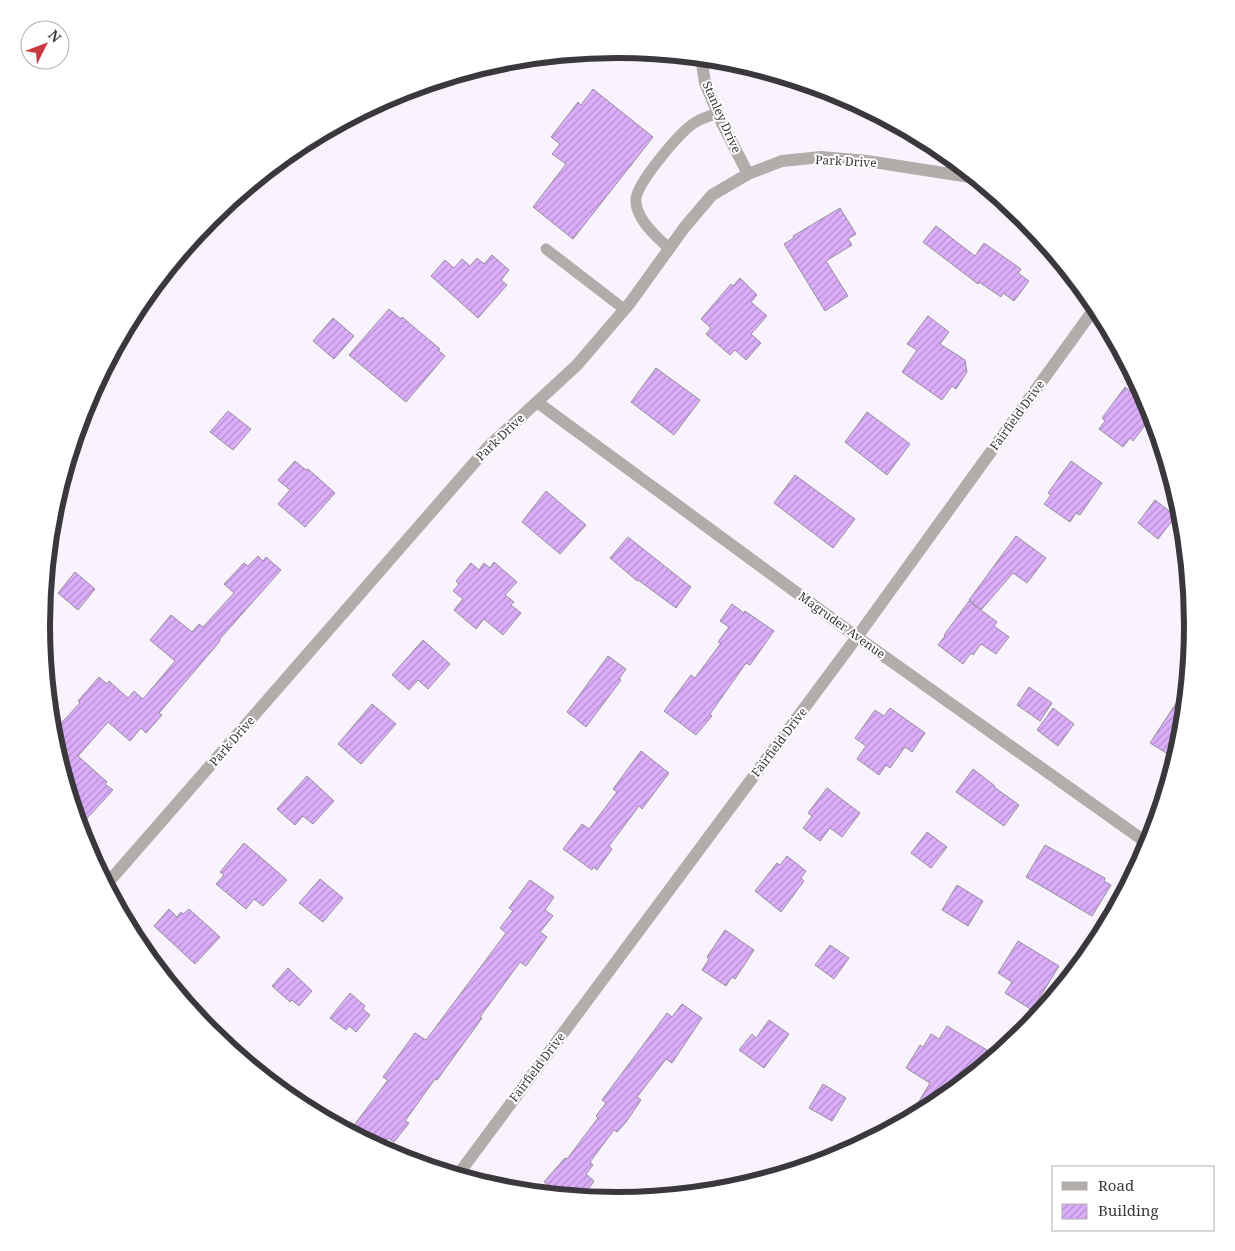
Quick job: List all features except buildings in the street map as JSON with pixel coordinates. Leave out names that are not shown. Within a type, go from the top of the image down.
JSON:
[{"type":"street","name":"Stanley Drive","points":[[702,65],[705,84],[748,174]]},
{"type":"street","name":"Park Drive","points":[[111,879],[488,447],[577,365],[624,309],[684,228],[712,195],[748,174],[782,161],[821,158],[867,160],[964,176]]},
{"type":"street","name":"Fairfield Drive","points":[[460,1171],[858,637],[1091,313]]},
{"type":"street","name":"Magruder Avenue","points":[[537,402],[858,637],[1143,840]]},
{"type":"lane","points":[[670,248],[652,234],[640,215],[636,198],[643,182],[676,139],[695,122],[718,113]]},
{"type":"lane","points":[[546,249],[624,309]]}]
